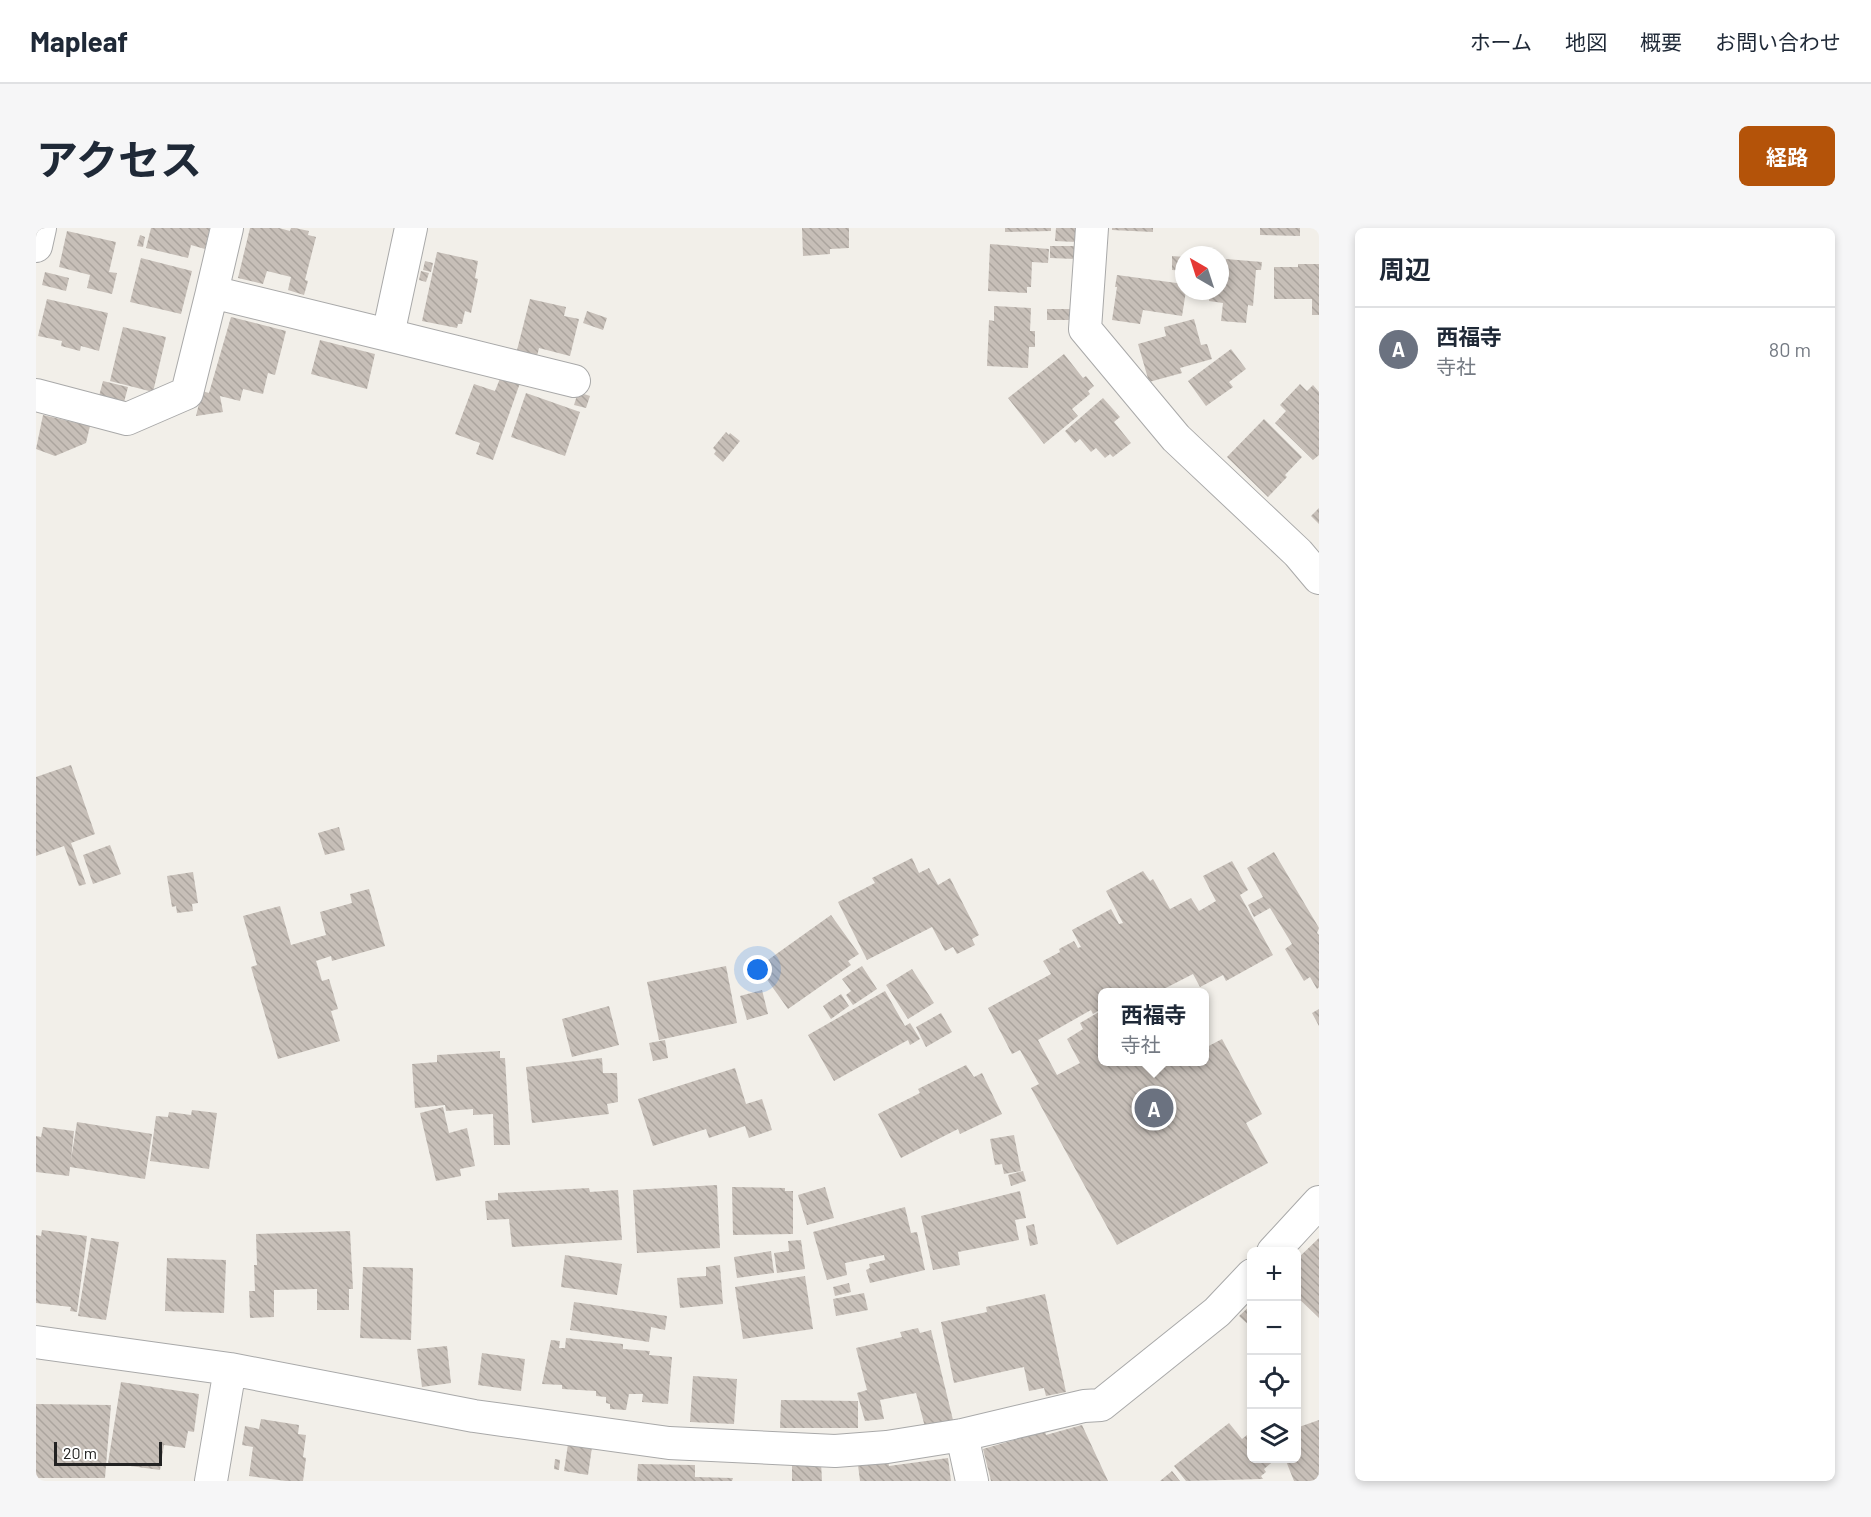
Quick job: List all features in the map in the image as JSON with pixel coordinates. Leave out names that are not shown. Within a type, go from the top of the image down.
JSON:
[{"type":"street","points":[[36,246],[40,228]]},
{"type":"street","points":[[36,395],[127,419],[187,393],[227,228]]},
{"type":"street","points":[[388,335],[411,228]]},
{"type":"street","points":[[1092,228],[1086,329],[1176,438],[1298,553],[1319,578]]},
{"type":"street","points":[[212,292],[574,381]]},
{"type":"street","points":[[1277,1247],[1319,1202]]},
{"type":"street","points":[[36,1342],[230,1369],[474,1416],[669,1443],[835,1451],[887,1447],[962,1435],[1101,1404],[1217,1312],[1247,1279]]},
{"type":"street","points":[[211,1481],[230,1369]]},
{"type":"street","points":[[962,1435],[972,1481]]},
{"type":"building","points":[[151,228],[210,228],[205,249],[191,245],[188,258],[146,248]]},
{"type":"building","points":[[250,228],[279,228],[290,231],[291,228],[295,228],[309,231],[308,235],[316,237],[305,280],[308,281],[304,295],[288,290],[291,277],[267,271],[263,284],[238,278]]},
{"type":"building","points":[[802,228],[849,228],[849,248],[830,249],[830,254],[803,256]]},
{"type":"building","points":[[1005,228],[1051,228],[1051,231],[1005,232]]},
{"type":"building","points":[[1056,228],[1077,228],[1076,242],[1055,241]]},
{"type":"building","points":[[1112,228],[1153,228],[1153,232],[1112,230]]},
{"type":"building","points":[[1260,228],[1300,228],[1300,236],[1260,235]]},
{"type":"building","points":[[67,231],[116,242],[109,272],[117,273],[112,294],[87,288],[90,275],[59,267]]},
{"type":"building","points":[[140,235],[145,237],[143,247],[137,246]]},
{"type":"building","points":[[990,244],[1049,249],[1048,263],[1032,262],[1031,287],[1027,287],[1027,293],[988,291]]},
{"type":"building","points":[[1050,246],[1075,246],[1075,259],[1050,258]]},
{"type":"building","points":[[437,252],[478,261],[475,278],[478,279],[471,313],[465,311],[462,324],[458,324],[457,328],[422,321]]},
{"type":"building","points":[[1172,256],[1175,256],[1175,270],[1172,270]]},
{"type":"building","points":[[141,258],[192,271],[181,314],[130,302]]},
{"type":"building","points":[[1229,259],[1262,262],[1261,270],[1256,270],[1253,306],[1248,305],[1246,323],[1221,321],[1223,303],[1209,301],[1229,300]]},
{"type":"building","points":[[425,261],[433,263],[431,272],[423,270]]},
{"type":"building","points":[[1298,264],[1319,264],[1319,315],[1312,315],[1312,299],[1274,299],[1274,267],[1298,267]]},
{"type":"building","points":[[421,271],[429,273],[426,282],[419,280]]},
{"type":"building","points":[[45,272],[69,278],[66,291],[42,285]]},
{"type":"building","points":[[1117,275],[1175,283],[1175,300],[1185,300],[1182,316],[1143,310],[1140,324],[1112,320],[1117,287],[1115,287]]},
{"type":"building","points":[[47,299],[108,313],[99,351],[81,346],[80,351],[61,346],[62,341],[38,336]]},
{"type":"building","points":[[530,299],[566,307],[564,316],[579,319],[570,356],[539,348],[537,356],[517,350]]},
{"type":"building","points":[[994,306],[1031,308],[1030,331],[1035,331],[1035,347],[1029,347],[1028,368],[987,366],[989,320],[994,321]]},
{"type":"building","points":[[1047,309],[1072,309],[1071,320],[1047,320]]},
{"type":"building","points":[[587,311],[607,318],[603,330],[583,323]]},
{"type":"building","points":[[231,317],[286,331],[275,375],[268,373],[263,394],[243,389],[240,401],[220,396],[223,412],[196,416],[202,391],[209,393]]},
{"type":"building","points":[[1194,319],[1201,345],[1207,344],[1212,359],[1180,368],[1182,373],[1149,382],[1138,344],[1166,336],[1164,327]]},
{"type":"building","points":[[123,327],[166,337],[153,392],[110,381]]},
{"type":"building","points":[[320,340],[375,354],[367,389],[311,374]]},
{"type":"building","points":[[1231,349],[1246,369],[1229,382],[1233,387],[1206,406],[1188,381]]},
{"type":"building","points":[[1064,354],[1083,378],[1086,376],[1094,386],[1088,391],[1090,394],[1072,409],[1078,416],[1044,444],[1008,398]]},
{"type":"building","points":[[501,376],[520,383],[493,460],[476,454],[480,443],[455,434],[474,384],[495,391]]},
{"type":"building","points":[[103,381],[128,387],[123,406],[98,400]]},
{"type":"building","points":[[1300,384],[1307,391],[1313,385],[1319,392],[1319,455],[1313,460],[1275,423],[1286,411],[1280,405]]},
{"type":"building","points":[[578,392],[590,396],[586,408],[574,405]]},
{"type":"building","points":[[526,393],[580,412],[565,456],[511,437]]},
{"type":"building","points":[[1103,398],[1120,417],[1114,422],[1131,443],[1113,457],[1110,454],[1105,458],[1096,448],[1091,452],[1080,439],[1075,443],[1065,431]]},
{"type":"building","points":[[43,415],[90,426],[86,443],[55,456],[36,449]]},
{"type":"building","points":[[1264,419],[1302,457],[1268,497],[1227,457]]},
{"type":"building","points":[[726,432],[740,441],[723,462],[714,454],[716,451],[713,448]]},
{"type":"building","points":[[1319,508],[1319,524],[1311,516]]},
{"type":"building","points":[[71,765],[95,834],[71,843],[86,884],[79,886],[64,846],[36,856],[36,777]]},
{"type":"building","points":[[339,827],[345,850],[325,855],[318,833]]},
{"type":"building","points":[[110,845],[121,874],[93,884],[83,855]]},
{"type":"building","points":[[1274,852],[1319,928],[1317,933],[1319,935],[1319,987],[1317,989],[1310,977],[1304,981],[1285,949],[1292,944],[1270,908],[1254,917],[1248,905],[1263,897],[1247,868]]},
{"type":"building","points":[[912,858],[919,873],[929,868],[938,885],[950,878],[979,935],[972,939],[975,945],[957,954],[953,947],[945,951],[932,927],[867,960],[838,902],[875,883],[872,878]]},
{"type":"building","points":[[1232,861],[1248,890],[1240,895],[1273,955],[1226,981],[1223,975],[1200,987],[1193,974],[1166,988],[1098,988],[1098,1011],[1093,1014],[1091,1010],[1038,1040],[1057,1075],[1080,1063],[1067,1039],[1083,1029],[1080,1023],[1098,1013],[1098,1066],[1209,1066],[1209,1046],[1222,1039],[1262,1114],[1246,1123],[1268,1163],[1117,1245],[1031,1088],[1039,1084],[1020,1050],[1012,1054],[988,1008],[1051,974],[1043,961],[1060,952],[1059,949],[1074,941],[1078,948],[1081,947],[1072,930],[1111,909],[1119,924],[1123,923],[1106,891],[1143,871],[1150,881],[1153,879],[1170,909],[1191,898],[1199,911],[1216,901],[1203,876]]},
{"type":"building","points":[[193,872],[198,903],[192,904],[193,911],[177,913],[176,906],[172,907],[167,876]]},
{"type":"building","points":[[369,889],[385,946],[332,961],[331,956],[316,961],[322,981],[329,979],[338,1009],[331,1011],[340,1041],[278,1059],[251,967],[257,965],[243,916],[280,906],[291,945],[326,935],[320,912],[352,903],[350,894]]},
{"type":"building","points":[[831,915],[859,954],[848,961],[851,965],[788,1009],[758,967]]},
{"type":"building","points":[[726,966],[737,1023],[659,1040],[647,982]]},
{"type":"building","points":[[862,966],[877,989],[853,1005],[846,995],[851,991],[842,979]]},
{"type":"building","points":[[912,969],[934,1003],[908,1019],[886,985]]},
{"type":"building","points":[[762,990],[768,1014],[747,1020],[740,996]]},
{"type":"building","points":[[885,991],[905,1026],[910,1023],[920,1039],[910,1045],[908,1040],[834,1081],[808,1035]]},
{"type":"building","points":[[841,994],[849,1006],[831,1019],[823,1006]]},
{"type":"building","points":[[609,1006],[619,1045],[572,1057],[562,1019]]},
{"type":"building","points":[[1319,1009],[1319,1026],[1312,1013]]},
{"type":"building","points":[[941,1013],[952,1032],[926,1047],[916,1027]]},
{"type":"building","points":[[665,1040],[668,1058],[653,1061],[649,1043]]},
{"type":"building","points":[[500,1051],[500,1058],[505,1058],[510,1145],[494,1145],[493,1114],[473,1115],[473,1109],[446,1111],[445,1105],[415,1108],[412,1064],[437,1062],[437,1055]]},
{"type":"building","points":[[602,1058],[603,1073],[617,1073],[618,1102],[607,1104],[609,1114],[532,1123],[526,1067]]},
{"type":"building","points":[[966,1065],[974,1077],[982,1073],[1002,1114],[960,1134],[958,1129],[901,1158],[878,1114],[920,1093],[918,1089]]},
{"type":"building","points":[[735,1068],[746,1104],[762,1099],[772,1130],[749,1138],[745,1126],[709,1138],[706,1129],[653,1146],[638,1099]]},
{"type":"building","points":[[443,1107],[449,1133],[467,1128],[475,1166],[460,1169],[461,1176],[436,1181],[420,1113]]},
{"type":"building","points":[[192,1110],[217,1113],[209,1169],[150,1161],[156,1116],[168,1117],[169,1112],[191,1115]]},
{"type":"building","points":[[77,1122],[152,1134],[145,1179],[70,1167],[69,1176],[36,1172],[36,1136],[41,1137],[43,1127],[74,1131],[71,1160]]},
{"type":"building","points":[[1014,1135],[1021,1171],[1004,1174],[1002,1164],[995,1165],[990,1139]]},
{"type":"building","points":[[1023,1171],[1026,1181],[1011,1186],[1008,1175]]},
{"type":"building","points":[[717,1185],[720,1248],[637,1253],[633,1190]]},
{"type":"building","points":[[732,1187],[785,1188],[785,1191],[793,1191],[793,1234],[733,1235]]},
{"type":"building","points":[[825,1187],[834,1218],[807,1225],[798,1195]]},
{"type":"building","points":[[589,1188],[590,1192],[618,1190],[622,1240],[512,1247],[509,1219],[487,1220],[485,1201],[498,1200],[498,1193]]},
{"type":"building","points":[[1020,1191],[1026,1218],[1015,1220],[1019,1240],[958,1252],[960,1265],[933,1270],[921,1216]]},
{"type":"building","points":[[905,1207],[911,1233],[917,1232],[925,1270],[870,1283],[866,1270],[870,1268],[869,1264],[885,1260],[884,1255],[845,1263],[847,1275],[827,1280],[813,1232]]},
{"type":"building","points":[[1034,1224],[1038,1244],[1030,1246],[1026,1226]]},
{"type":"building","points":[[42,1230],[87,1236],[77,1312],[70,1311],[71,1307],[36,1303],[36,1235],[41,1236]]},
{"type":"building","points":[[350,1231],[353,1289],[349,1289],[349,1310],[317,1310],[317,1289],[274,1290],[274,1317],[250,1318],[249,1291],[255,1291],[254,1265],[257,1265],[256,1234]]},
{"type":"building","points":[[91,1238],[119,1242],[106,1320],[78,1316]]},
{"type":"building","points":[[1319,1238],[1319,1318],[1301,1301],[1301,1255]]},
{"type":"building","points":[[801,1240],[805,1269],[777,1273],[774,1253],[789,1251],[788,1241]]},
{"type":"building","points":[[771,1251],[774,1273],[737,1278],[734,1257]]},
{"type":"building","points":[[565,1255],[622,1264],[617,1295],[561,1287]]},
{"type":"building","points":[[167,1258],[226,1260],[224,1313],[165,1311]]},
{"type":"building","points":[[720,1265],[723,1304],[680,1308],[677,1278],[706,1276],[706,1267]]},
{"type":"building","points":[[363,1267],[413,1268],[411,1340],[360,1338]]},
{"type":"building","points":[[805,1276],[813,1329],[743,1339],[735,1287]]},
{"type":"building","points":[[849,1283],[851,1292],[835,1296],[833,1287]]},
{"type":"building","points":[[864,1293],[868,1310],[836,1316],[833,1299]]},
{"type":"building","points":[[1045,1294],[1066,1392],[1046,1396],[1044,1388],[1029,1391],[1024,1367],[954,1383],[941,1322],[987,1312],[986,1307]]},
{"type":"building","points":[[574,1302],[667,1316],[665,1330],[651,1327],[649,1342],[570,1330]]},
{"type":"building","points":[[1247,1309],[1247,1323],[1239,1316]]},
{"type":"building","points":[[918,1328],[920,1333],[931,1330],[953,1420],[925,1427],[916,1393],[880,1400],[884,1419],[865,1421],[857,1393],[867,1390],[856,1348],[902,1337],[900,1332]]},
{"type":"building","points":[[566,1338],[623,1344],[623,1349],[650,1351],[649,1355],[672,1357],[668,1404],[642,1402],[643,1394],[629,1394],[626,1410],[610,1409],[610,1404],[606,1403],[606,1397],[596,1396],[596,1391],[562,1389],[562,1385],[542,1384],[551,1340],[560,1341],[559,1348],[565,1348]]},
{"type":"building","points":[[447,1346],[451,1383],[422,1387],[417,1349]]},
{"type":"building","points":[[482,1353],[525,1359],[521,1391],[478,1385]]},
{"type":"building","points":[[693,1376],[737,1379],[734,1424],[690,1422]]},
{"type":"building","points":[[121,1382],[199,1394],[194,1432],[188,1431],[185,1448],[164,1445],[160,1470],[108,1463]]},
{"type":"building","points":[[781,1400],[858,1401],[858,1428],[780,1428]]},
{"type":"building","points":[[36,1404],[111,1405],[105,1478],[36,1478]]},
{"type":"building","points":[[261,1419],[299,1425],[298,1434],[306,1435],[303,1481],[249,1476],[253,1447],[242,1445],[245,1426],[259,1429]]},
{"type":"building","points":[[1319,1420],[1319,1481],[1294,1481],[1287,1463],[1301,1463],[1301,1426]]},
{"type":"building","points":[[1229,1423],[1242,1439],[1247,1435],[1247,1463],[1271,1463],[1264,1469],[1266,1472],[1261,1476],[1263,1479],[1186,1481],[1174,1466]]},
{"type":"building","points":[[1082,1425],[1108,1481],[991,1481],[983,1449],[1045,1431],[1046,1435]]},
{"type":"building","points":[[568,1444],[592,1447],[588,1475],[564,1471]]},
{"type":"building","points":[[948,1458],[951,1481],[860,1481],[858,1465],[888,1461],[889,1466]]},
{"type":"building","points":[[555,1459],[560,1460],[559,1470],[554,1469]]},
{"type":"building","points":[[821,1462],[822,1481],[792,1481],[792,1464]]},
{"type":"building","points":[[638,1464],[695,1465],[695,1477],[733,1478],[732,1481],[637,1481]]},
{"type":"building","points":[[1172,1471],[1180,1481],[1160,1481]]},
{"type":"place","name":"西福寺","points":[[1154,1108]]}]
